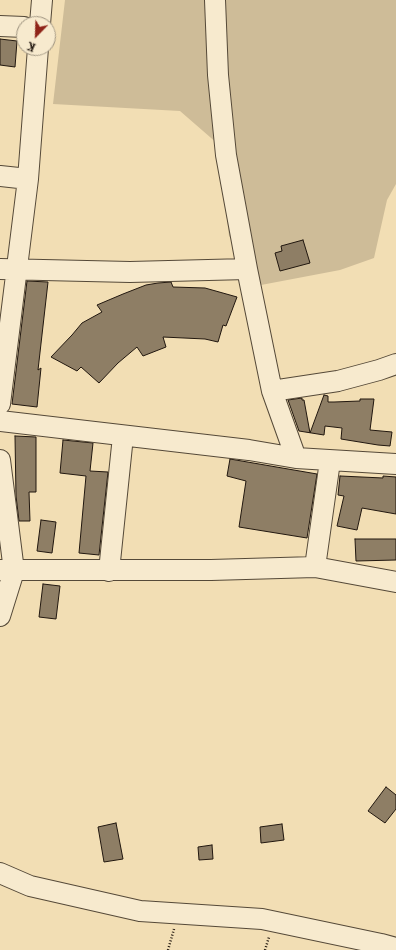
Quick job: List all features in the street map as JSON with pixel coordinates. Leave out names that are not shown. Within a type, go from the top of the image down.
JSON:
[{"type":"street","points":[[41,16],[42,0]]},
{"type":"street","points":[[216,0],[218,75],[226,155],[272,391],[296,458]]},
{"type":"street","points":[[0,26],[16,27]]},
{"type":"street","points":[[0,404],[8,269],[28,179],[37,56]]},
{"type":"street","points":[[0,176],[28,179]]},
{"type":"street","points":[[8,269],[130,272],[247,269]]},
{"type":"street","points":[[272,391],[338,381],[396,364]]},
{"type":"street","points":[[0,421],[249,450],[296,458],[396,464]]},
{"type":"street","points":[[109,571],[123,436]]},
{"type":"street","points":[[0,460],[7,570],[0,616]]},
{"type":"street","points":[[314,567],[330,461]]},
{"type":"street","points":[[7,570],[109,571],[314,567],[396,582]]},
{"type":"street","points":[[0,873],[30,886],[140,911],[262,919],[396,948]]},
{"type":"shaded area","points":[[65,0],[396,0],[396,184],[387,200],[374,258],[340,270],[261,285],[229,236],[218,144],[180,111],[53,104]]},
{"type":"building","points":[[0,39],[16,41],[15,67],[0,65]]},
{"type":"building","points":[[303,240],[310,263],[280,271],[275,253],[282,251],[281,246]]},
{"type":"building","points":[[27,281],[48,282],[38,370],[41,368],[37,407],[12,404]]},
{"type":"building","points":[[171,282],[173,287],[205,288],[237,297],[226,326],[223,325],[218,342],[205,339],[163,337],[166,347],[143,356],[137,347],[118,363],[99,383],[81,367],[77,371],[51,357],[82,323],[102,312],[97,305],[146,285]]},
{"type":"building","points":[[324,395],[328,396],[328,402],[374,399],[370,430],[392,432],[390,446],[341,439],[342,428],[325,426],[324,435],[310,433]]},
{"type":"building","points":[[302,398],[302,400],[304,400],[310,433],[299,431],[288,400]]},
{"type":"building","points":[[15,436],[36,437],[36,492],[29,492],[30,521],[19,521],[16,496]]},
{"type":"building","points":[[63,440],[93,443],[90,471],[108,472],[99,555],[79,553],[86,476],[60,473]]},
{"type":"building","points":[[230,459],[317,474],[307,538],[239,527],[246,481],[227,476]]},
{"type":"building","points":[[340,476],[383,478],[383,476],[396,477],[396,514],[362,508],[357,530],[337,526],[344,496],[338,495]]},
{"type":"building","points":[[41,520],[56,522],[52,553],[37,551]]},
{"type":"building","points":[[355,539],[396,539],[396,560],[356,561]]},
{"type":"building","points":[[43,584],[60,586],[56,619],[39,617]]},
{"type":"building","points":[[386,787],[396,795],[396,809],[385,823],[368,811]]},
{"type":"building","points":[[116,823],[123,859],[104,862],[98,827]]},
{"type":"building","points":[[282,824],[284,840],[261,843],[260,827]]},
{"type":"building","points":[[212,845],[213,859],[199,860],[198,847]]}]
